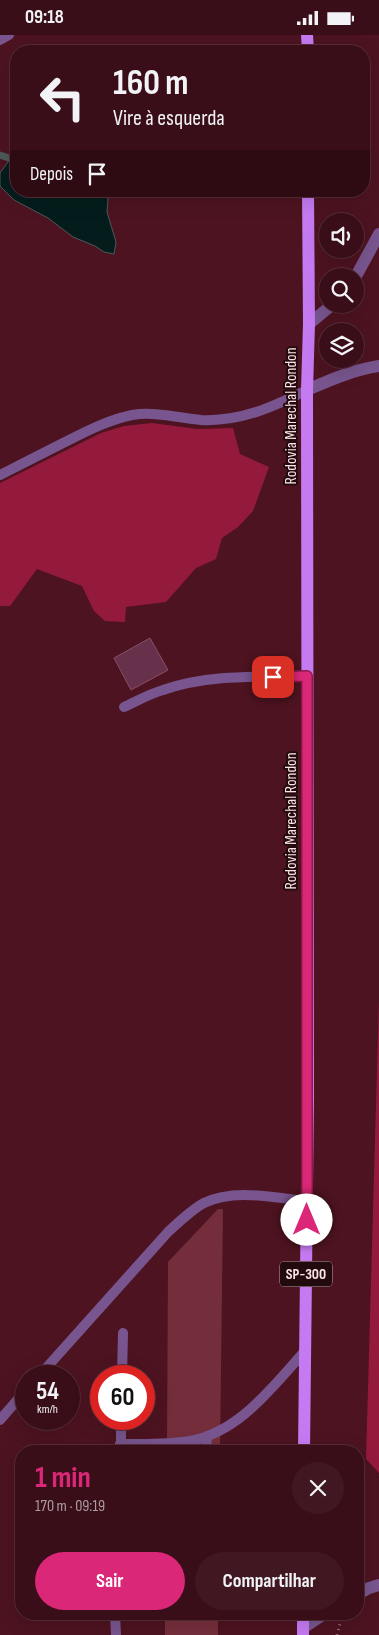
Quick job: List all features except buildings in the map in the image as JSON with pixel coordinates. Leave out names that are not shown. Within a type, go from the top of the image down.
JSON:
[{"type":"main road","name":"Rodovia Marechal Rondon","points":[[304,1445],[307,1201],[308,197]]},
{"type":"street","points":[[360,268],[379,234]]},
{"type":"street","points":[[309,324],[322,313]]},
{"type":"street","points":[[307,391],[340,376],[367,368],[379,367]]},
{"type":"street","points":[[364,1591],[379,1585]]},
{"type":"street","points":[[303,1631],[317,1620]]},
{"type":"lane","points":[[0,40],[9,35]]},
{"type":"lane","points":[[0,475],[114,420],[134,415],[154,414],[202,420],[222,420],[271,408],[307,391]]},
{"type":"lane","points":[[124,707],[162,690],[191,682],[222,678],[307,676]]},
{"type":"lane","points":[[49,1365],[168,1232],[204,1203],[223,1197],[238,1196],[261,1196],[307,1201]]},
{"type":"lane","points":[[122,1365],[123,1333]]},
{"type":"lane","points":[[144,1445],[190,1441],[225,1428],[245,1414],[260,1400],[306,1350]]},
{"type":"lane","points":[[0,1420],[15,1403]]},
{"type":"lane","points":[[120,1445],[121,1430]]},
{"type":"lane","points":[[206,1436],[206,1445]]},
{"type":"lane","points":[[115,1620],[116,1635]]},
{"type":"shaded area","points":[[152,423],[197,429],[233,428],[240,454],[269,467],[253,511],[238,527],[222,538],[216,559],[196,568],[166,602],[126,607],[125,622],[105,621],[94,611],[82,586],[37,569],[10,606],[0,606],[0,483],[101,433],[124,426]]},
{"type":"shaded area","points":[[379,999],[379,1473],[366,1459]]},
{"type":"shaded area","points":[[218,1209],[223,1209],[220,1445],[167,1445],[168,1262]]},
{"type":"shaded area","points":[[165,1620],[218,1620],[218,1635],[165,1635]]},
{"type":"water","points":[[10,159],[10,196],[0,186],[0,173]]},
{"type":"water","points":[[11,197],[107,197],[107,212],[116,242],[114,254],[104,252],[73,237],[48,218]]},
{"type":"waterway","points":[[0,155],[10,158]]},
{"type":"route","points":[[273,677],[307,676],[307,1220]]}]
